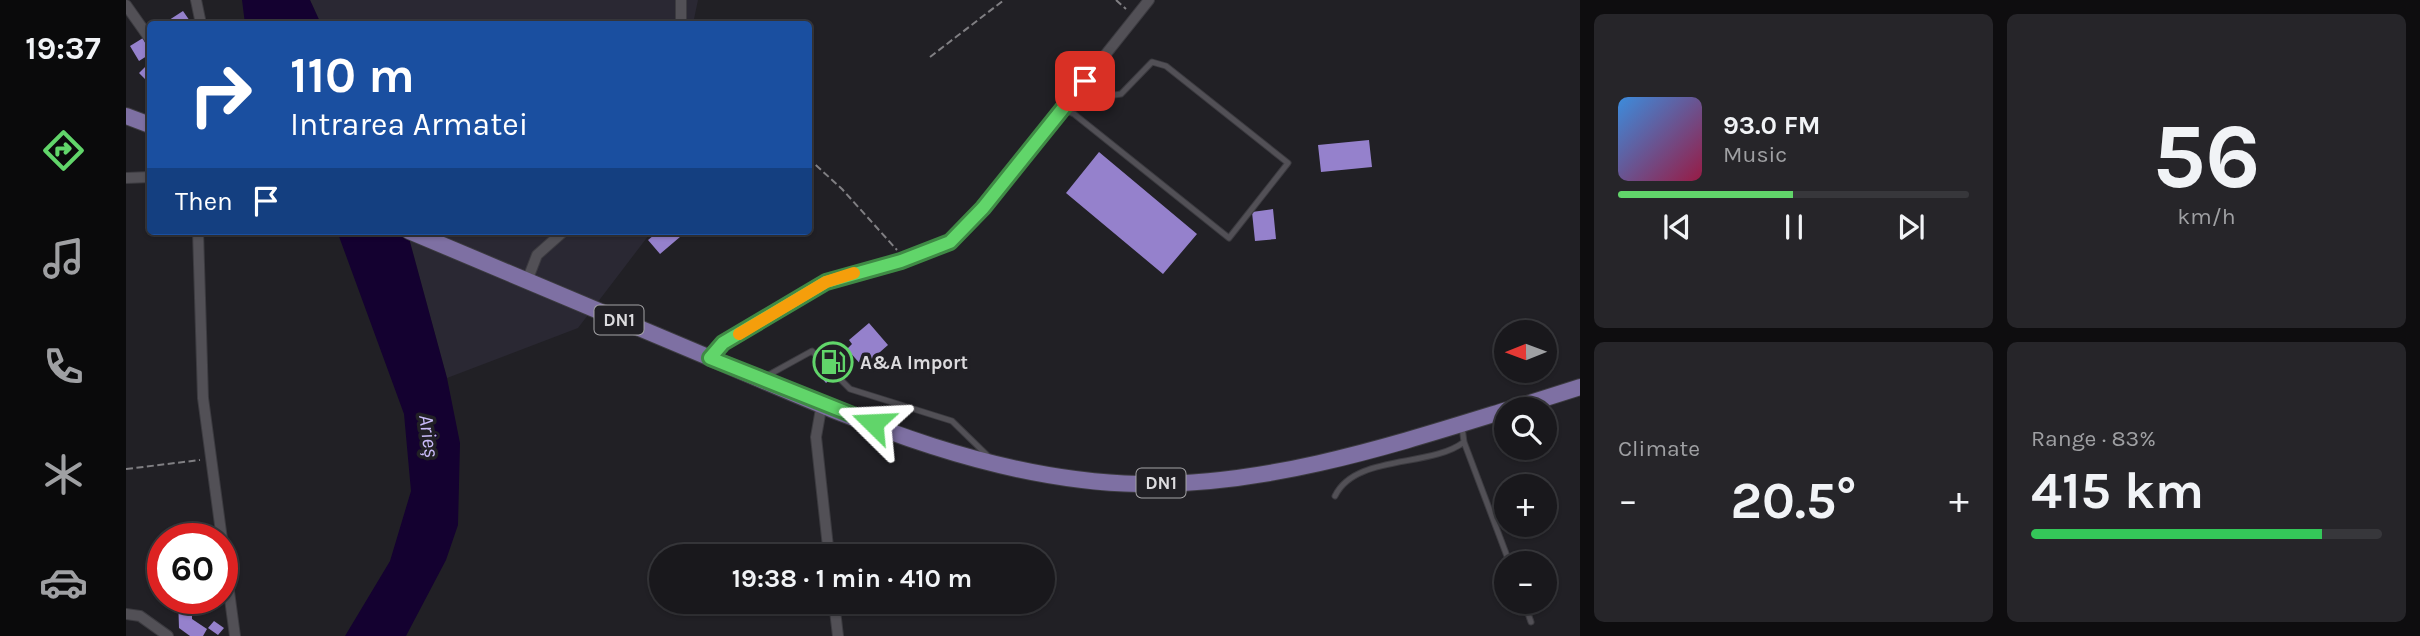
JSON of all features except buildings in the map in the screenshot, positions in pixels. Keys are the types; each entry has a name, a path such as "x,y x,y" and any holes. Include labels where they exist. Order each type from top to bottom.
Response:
{"main road":[{"path":"126,116 147,124"},
{"name":"DN1","path":"418,235 760,380 948,452 1000,467 1069,479 1139,484 1209,482 1321,464 1494,414"},
{"name":"DN1","path":"1549,397 1580,387"}],"street":[{"path":"196,0 200,21"},
{"path":"681,0 681,21"},
{"path":"710,358 723,343 826,282 901,261 950,242 961,232 1149,0"},
{"path":"126,5 147,35"},
{"path":"126,178 147,177"},
{"path":"198,235 203,398 235,636"},
{"path":"527,281 537,255 560,235"},
{"path":"822,403 816,437 828,544"},
{"path":"126,614 140,616 168,636"},
{"path":"835,614 838,636"}],"lane":[{"path":"1152,62 1166,66 1287,163 1228,237 1065,105 1121,94 1152,62"},
{"path":"760,380 812,351 822,362"},
{"path":"836,375 850,389 952,421 1000,467"},
{"path":"1461,424 1464,442 1505,551"},
{"path":"1335,496 1340,486 1358,475 1380,466 1447,453 1464,442"},
{"path":"1528,614 1531,622"}],"path":[{"path":"930,57 1004,0"},
{"path":"1116,0 1135,18"},
{"path":"812,162 895,245 901,261"},
{"path":"126,469 212,459"}],"shaded area":[{"path":"310,0 698,0 694,21 320,21"},
{"path":"408,235 649,235 578,328 447,378"}],"water":[{"path":"242,0 310,0 320,21 245,21"},
{"name":"Arieș","path":"338,235 408,235 447,378 460,443 458,525 446,560 406,636 345,636 390,561 411,491 404,414"}],"slow traffic":[{"path":"739,334 826,282 854,273"}],"place":[{"name":"A&A Import","path":"833,362"}],"route":[{"path":"873,423 710,358 723,343 826,282 901,261 950,242 983,208 1085,81"}]}
